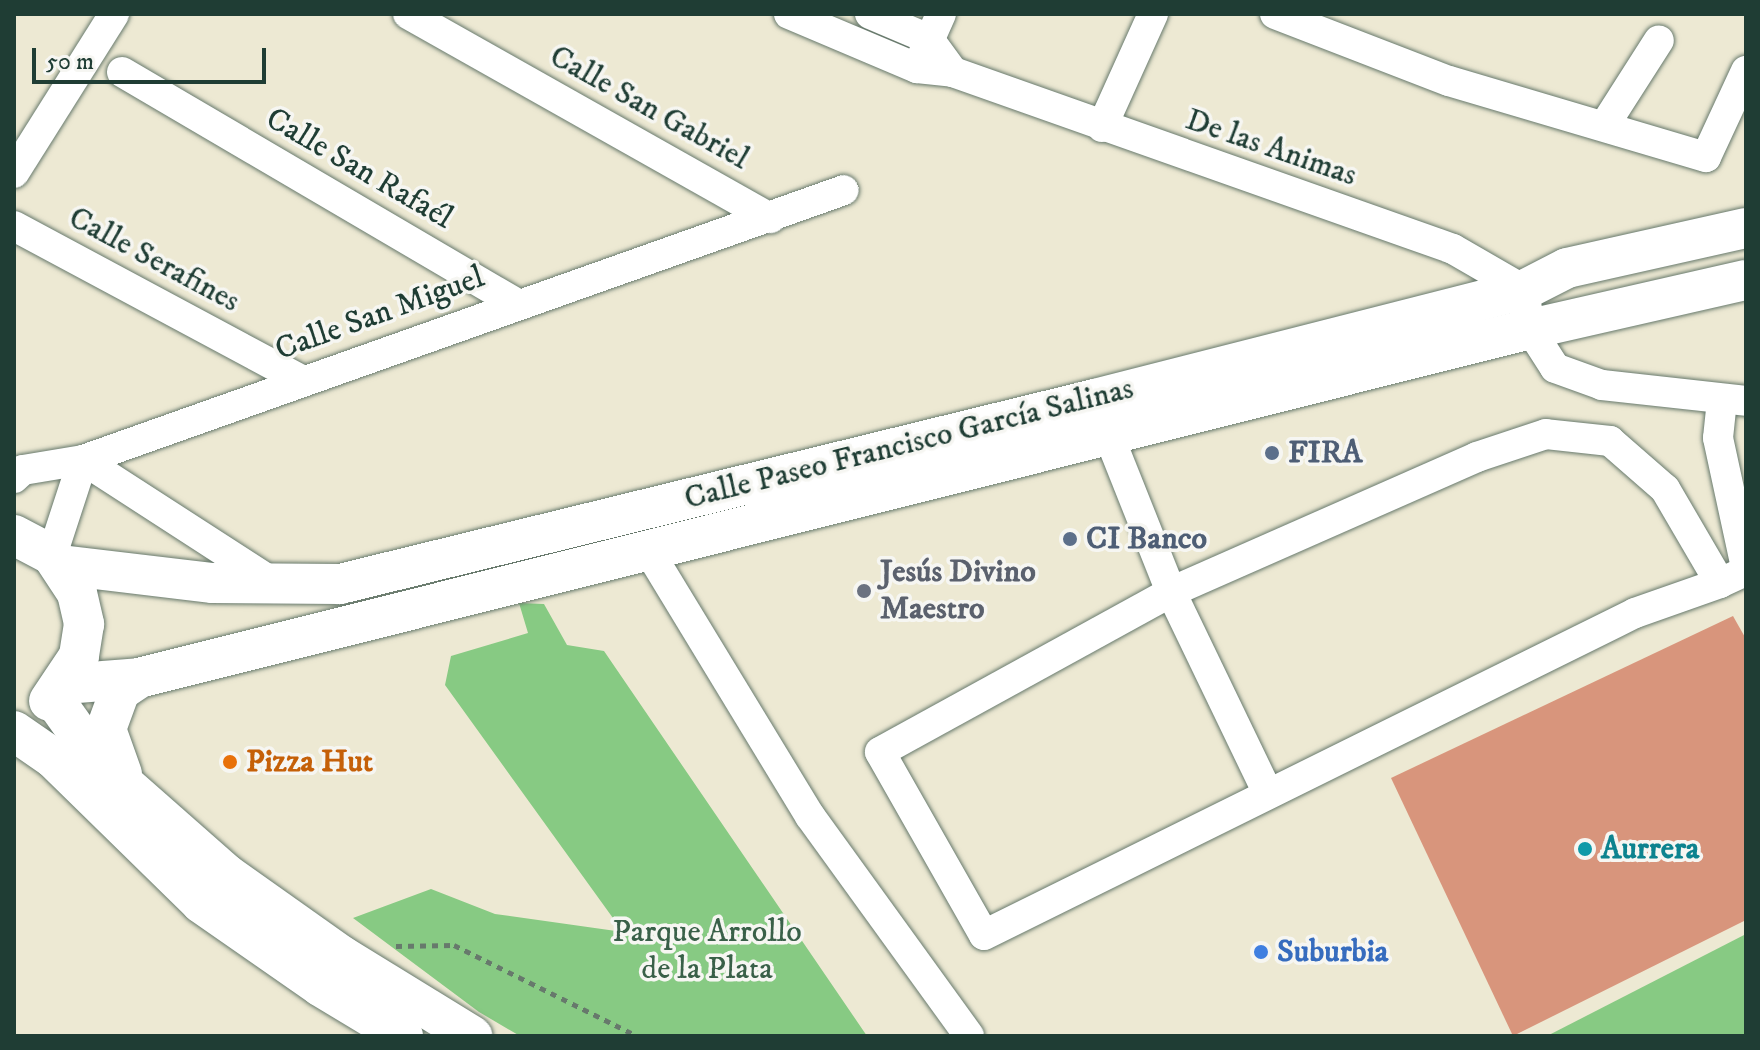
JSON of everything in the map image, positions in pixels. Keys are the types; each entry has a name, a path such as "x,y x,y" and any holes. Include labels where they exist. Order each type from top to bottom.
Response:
{"main road":[{"name":"Calle Paseo Francisco García Salinas","path":"56,560 278,586 340,584 1095,399 1524,290 1567,268 1746,228"},
{"name":"Calle Paseo Francisco García Salinas","path":"59,691 139,678 650,553 1530,329 1746,280"},
{"path":"14,535 56,560 77,593 84,624 79,656 59,691 14,719"},
{"path":"129,788 110,750 106,729 120,691 139,678"},
{"path":"59,691 98,761 226,874 342,956 472,1036"},
{"path":"14,731 53,758 201,903 320,986 403,1036"}],"street":[{"path":"14,173 114,14"},
{"name":"Calle San Gabriel","path":"408,14 770,218"},
{"name":"De las Animas","path":"789,14 917,68 953,72 1453,249 1524,290"},
{"path":"870,14 935,27"},
{"path":"1102,127 1153,14"},
{"path":"1275,14 1449,81 1606,123 1706,157 1746,71"},
{"path":"917,68 935,27"},
{"path":"935,27 953,72"},
{"path":"1606,123 1659,40"},
{"name":"Calle San Rafaél","path":"122,72 518,304"},
{"name":"Calle San Miguel","path":"14,478 23,470 83,460 301,380 844,190"},
{"name":"Calle Serafines","path":"14,226 301,380"},
{"path":"1524,290 1530,329 1555,368 1602,385 1734,401 1718,438 1737,574"},
{"path":"1095,399 1171,592 1268,794"},
{"path":"1546,434 1610,441 1665,489 1737,574 1635,613 984,935 880,752 1171,592 1477,457 1546,434"},
{"path":"56,560 83,460 278,586"},
{"path":"650,553 810,816 969,1036"}],"path":[{"path":"342,956 360,946 454,945 637,1036"}],"green space":[{"name":"Parque Arrollo de la Plata","path":"519,603 544,604 567,645 604,651 867,1036 520,1036 479,1012 353,918 431,889 495,914 623,932 445,685 451,656 528,633"},
{"path":"1746,934 1746,1036 1547,1036"}],"building":[{"name":"Aurrera","path":"1733,616 1746,639 1746,920 1513,1036 1391,778"}],"place":[{"name":"FIRA","path":"1272,453"},
{"name":"CI Banco","path":"1070,539"},
{"name":"Jesús Divino Maestro","path":"864,591"},
{"name":"Pizza Hut","path":"230,762"},
{"name":"Aurrera","path":"1585,849"},
{"name":"Suburbia","path":"1261,952"}]}
